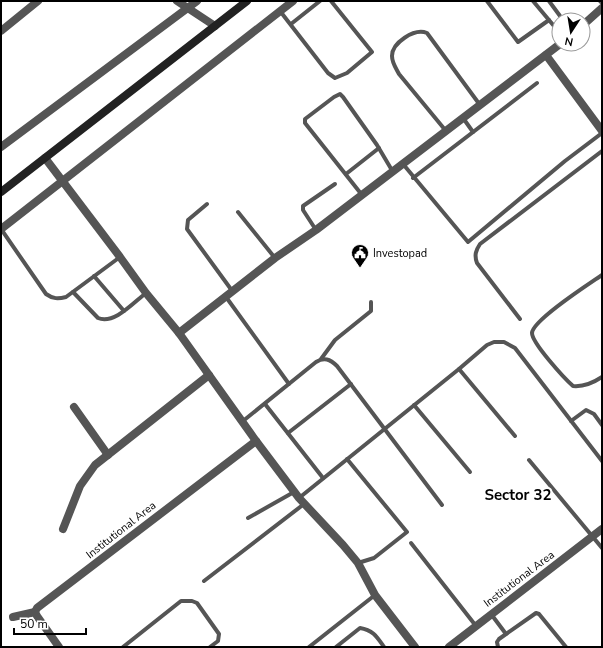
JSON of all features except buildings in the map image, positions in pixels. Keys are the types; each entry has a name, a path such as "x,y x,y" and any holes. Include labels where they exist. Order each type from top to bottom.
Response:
{"street":[{"path":"1,31 38,1"},
{"path":"177,1 215,26"},
{"path":"1,147 197,1"},
{"path":"1,192 247,1"},
{"path":"1,229 293,1"},
{"path":"591,18 602,8"},
{"path":"179,333 234,292 275,258 316,230 551,51"},
{"path":"546,55 602,132"},
{"path":"45,158 146,293 179,333 256,441 299,498 344,545 358,563 375,595 415,647"},
{"path":"63,529 80,486 86,475 108,455 209,375"},
{"path":"74,407 108,455"},
{"name":"Institutional Area","path":"35,612 42,604 256,441"},
{"name":"Institutional Area","path":"449,647 602,529"},
{"path":"13,617 35,612 36,616 59,647"}],"lane":[{"path":"291,24 320,1"},
{"path":"280,11 331,76 336,78 347,73 372,52 331,1"},
{"path":"487,1 518,42 549,20"},
{"path":"533,1 551,22"},
{"path":"549,1 557,12"},
{"path":"446,131 399,74 394,64 392,56 394,46 402,39 420,32 427,33 480,105"},
{"path":"413,178 536,83"},
{"path":"362,195 305,122 334,97 340,94 343,97 379,148 392,172"},
{"path":"463,118 473,132"},
{"path":"403,164 413,178 468,242 602,132"},
{"path":"346,174 379,148"},
{"path":"520,319 477,263 475,258 477,249 480,244 602,151"},
{"path":"316,230 303,210 303,206 335,184"},
{"path":"207,204 188,220 187,229 234,292"},
{"path":"238,212 275,258"},
{"path":"1,229 46,294 51,298 58,299 66,297 120,257"},
{"path":"602,275 545,316 536,324 532,332 533,339 573,386 580,387 592,383 602,377"},
{"path":"94,276 124,311"},
{"path":"73,292 98,318 103,320 124,311 146,293"},
{"path":"226,297 289,384"},
{"path":"242,421 321,359 335,340 371,311 371,302"},
{"path":"204,581 323,478 487,345 494,342 504,342 515,348 602,461"},
{"path":"321,359 333,362 386,428 442,505"},
{"path":"459,369 515,436"},
{"path":"288,433 351,384"},
{"path":"265,404 323,478"},
{"path":"414,405 470,472"},
{"path":"571,421 586,410 594,414 602,425"},
{"path":"347,459 407,532 374,558 358,563"},
{"path":"529,460 602,548"},
{"path":"248,518 299,498"},
{"path":"410,543 476,626"},
{"path":"309,647 375,595"},
{"path":"123,647 181,601 192,601 197,603 219,634 218,641 210,647"},
{"path":"498,647 497,642 536,613 540,614 566,647"},
{"path":"491,614 506,634"},
{"path":"336,647 360,628 368,629 374,632 384,647"}],"place":[{"name":"Investopad","path":"360,268"}],"district":[{"name":"Sector 32","path":"518,495"}]}
